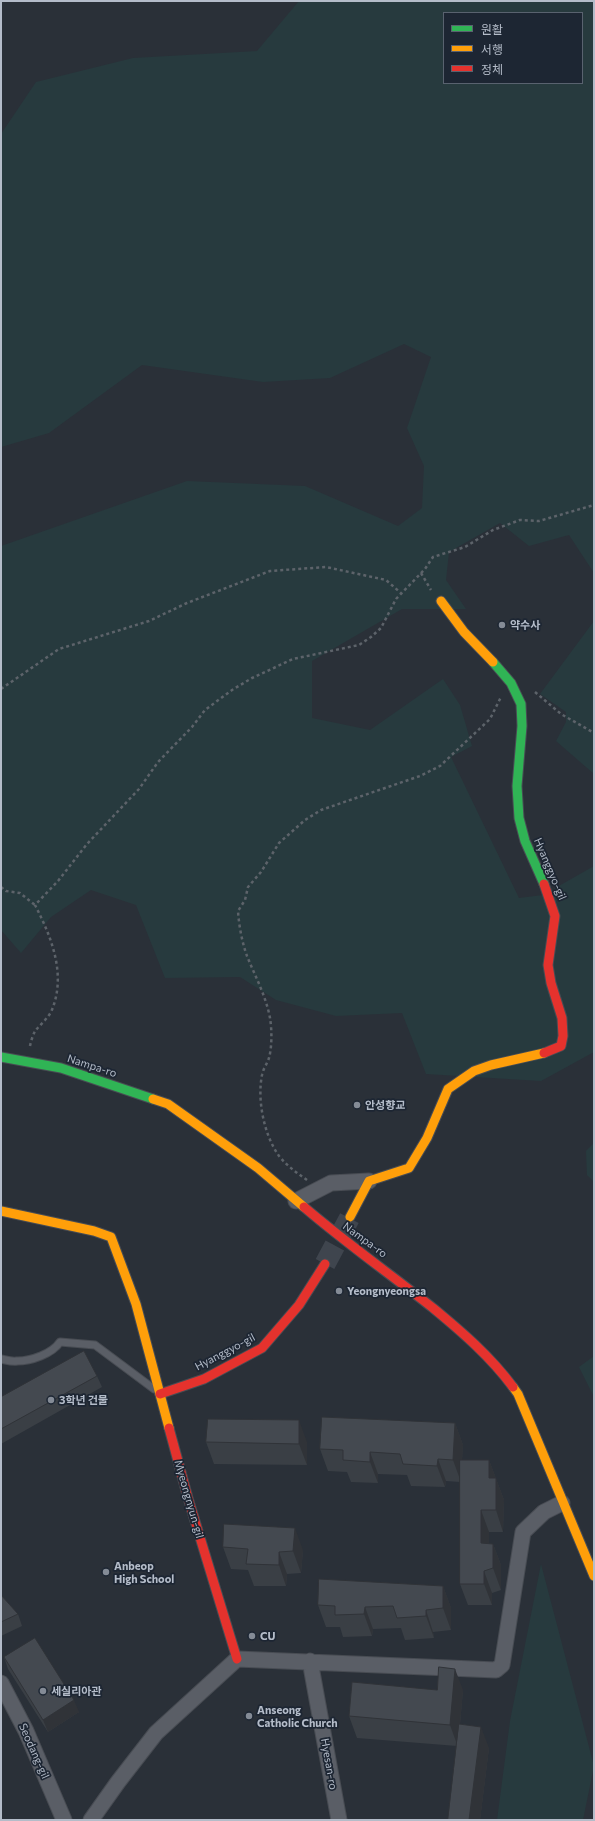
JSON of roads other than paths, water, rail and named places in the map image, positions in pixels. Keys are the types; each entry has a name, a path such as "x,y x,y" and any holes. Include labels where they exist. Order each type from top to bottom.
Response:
{"street":[{"name":"Hyanggyo-gil","path":"369,1181 409,1168 427,1138 448,1089 474,1071 491,1065 550,1052 561,1046 564,1037 564,1021 548,973 550,948 556,927 554,909 526,845 519,819 516,788 522,725 519,696 503,674 456,623 441,601"},
{"name":"Nampa-ro","path":"1,1057 61,1068 168,1104 258,1168 340,1238 388,1272 473,1341 500,1369 518,1394 562,1503 594,1576"},
{"path":"296,1201 331,1183 369,1181"},
{"path":"350,1217 369,1181"},
{"name":"Myeongnyun-gil","path":"1,1211 94,1231 111,1237 136,1304 209,1570 238,1659"},
{"name":"Hyanggyo-gil","path":"160,1394 204,1379 262,1348 299,1305 325,1264"},
{"path":"91,1820 156,1733 238,1659 496,1670 502,1665 523,1532 544,1512 562,1503"},
{"name":"Hyesan-ro","path":"310,1661 339,1820"},
{"name":"Seodang-gil","path":"1,1683 26,1731 64,1820"}],"lane":[{"path":"1,1359 17,1362 37,1358 56,1348 60,1342 95,1345 160,1394"}],"tunnel":[{"path":"325,1264 350,1217"}],"place":[{"name":"약수사","path":"502,625"},
{"name":"안성향교","path":"357,1105"},
{"name":"Yeongnyeongsa","path":"339,1291"},
{"name":"3학년 건물","path":"51,1400"},
{"name":"Anbeop High School","path":"106,1572"},
{"name":"CU","path":"252,1636"},
{"name":"세실리아관","path":"43,1691"},
{"name":"Anseong Catholic Church","path":"249,1716"}]}
